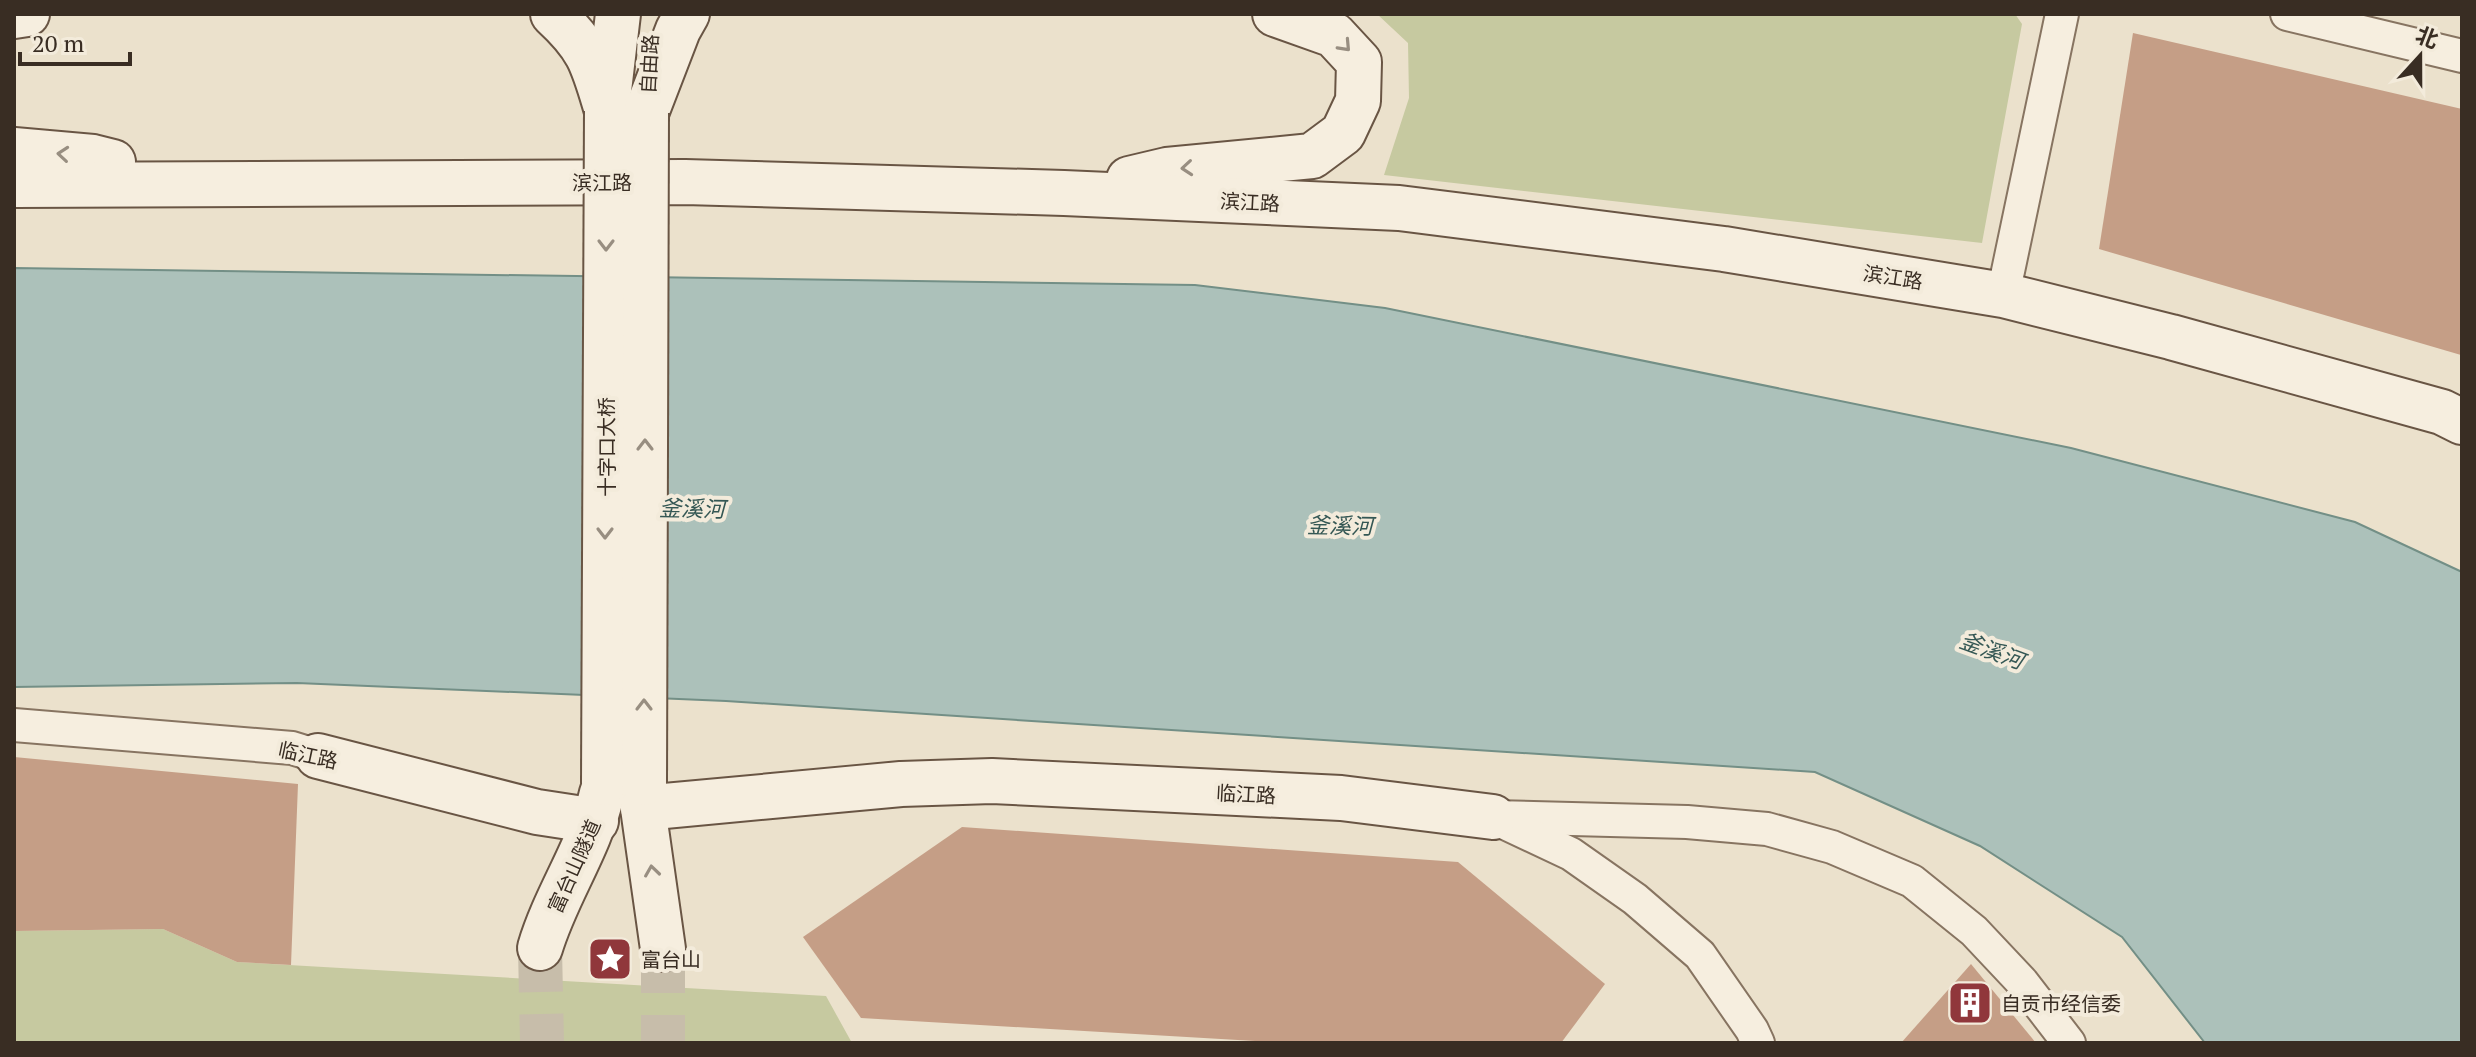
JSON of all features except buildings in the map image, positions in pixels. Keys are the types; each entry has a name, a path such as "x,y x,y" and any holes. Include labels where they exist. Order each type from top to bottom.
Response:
{"main road":[{"path":"14,16 27,14"},
{"path":"553,14 576,36 626,112 687,14"},
{"name":"自由路","path":"618,14 626,112"},
{"name":"自由路","path":"626,112 652,14"},
{"path":"1064,193 1167,170 1312,156 1343,133 1358,101 1359,62 1334,35 1275,14"},
{"name":"十字口大桥","path":"622,799 626,112"},
{"path":"14,150 93,157 193,182"},
{"name":"滨江路","path":"14,185 685,182 1064,193 1399,208 1724,249 2003,295 2352,387 2442,412 2462,422"},
{"name":"临江路","path":"318,756 537,812 622,799 992,781 1341,798 1493,817"},
{"path":"622,799 663,949"},
{"name":"富台山隧道","path":"540,948 547,925 622,799"}],"street":[{"path":"2003,295 2062,14"},
{"path":"2287,14 2462,56"},
{"name":"临江路","path":"14,725 292,748 318,756"},
{"path":"1493,817 1687,822 1767,829 1832,847 1912,881 1974,931 2022,982 2069,1043"},
{"name":"临江路","path":"1493,817 1571,854 1646,908 1700,955 1758,1043"}],"green space":[{"path":"1377,14 2015,14 2022,24 1982,243 1384,175 1409,98 1408,43"},
{"path":"163,929 237,962 826,996 852,1043 14,1043 14,931"}],"water":[{"name":"釜溪河","path":"14,268 1195,285 1385,308 2071,448 2355,522 2462,572 2462,1043 2205,1043 2122,937 1980,846 1815,772 726,701 297,683 14,687"}],"tunnel":[{"path":"540,948 542,1043"},
{"path":"663,949 663,1043"}],"place":[{"name":"富台山","path":"610,959"},
{"name":"自贡市经信委","path":"1970,1003"}]}
